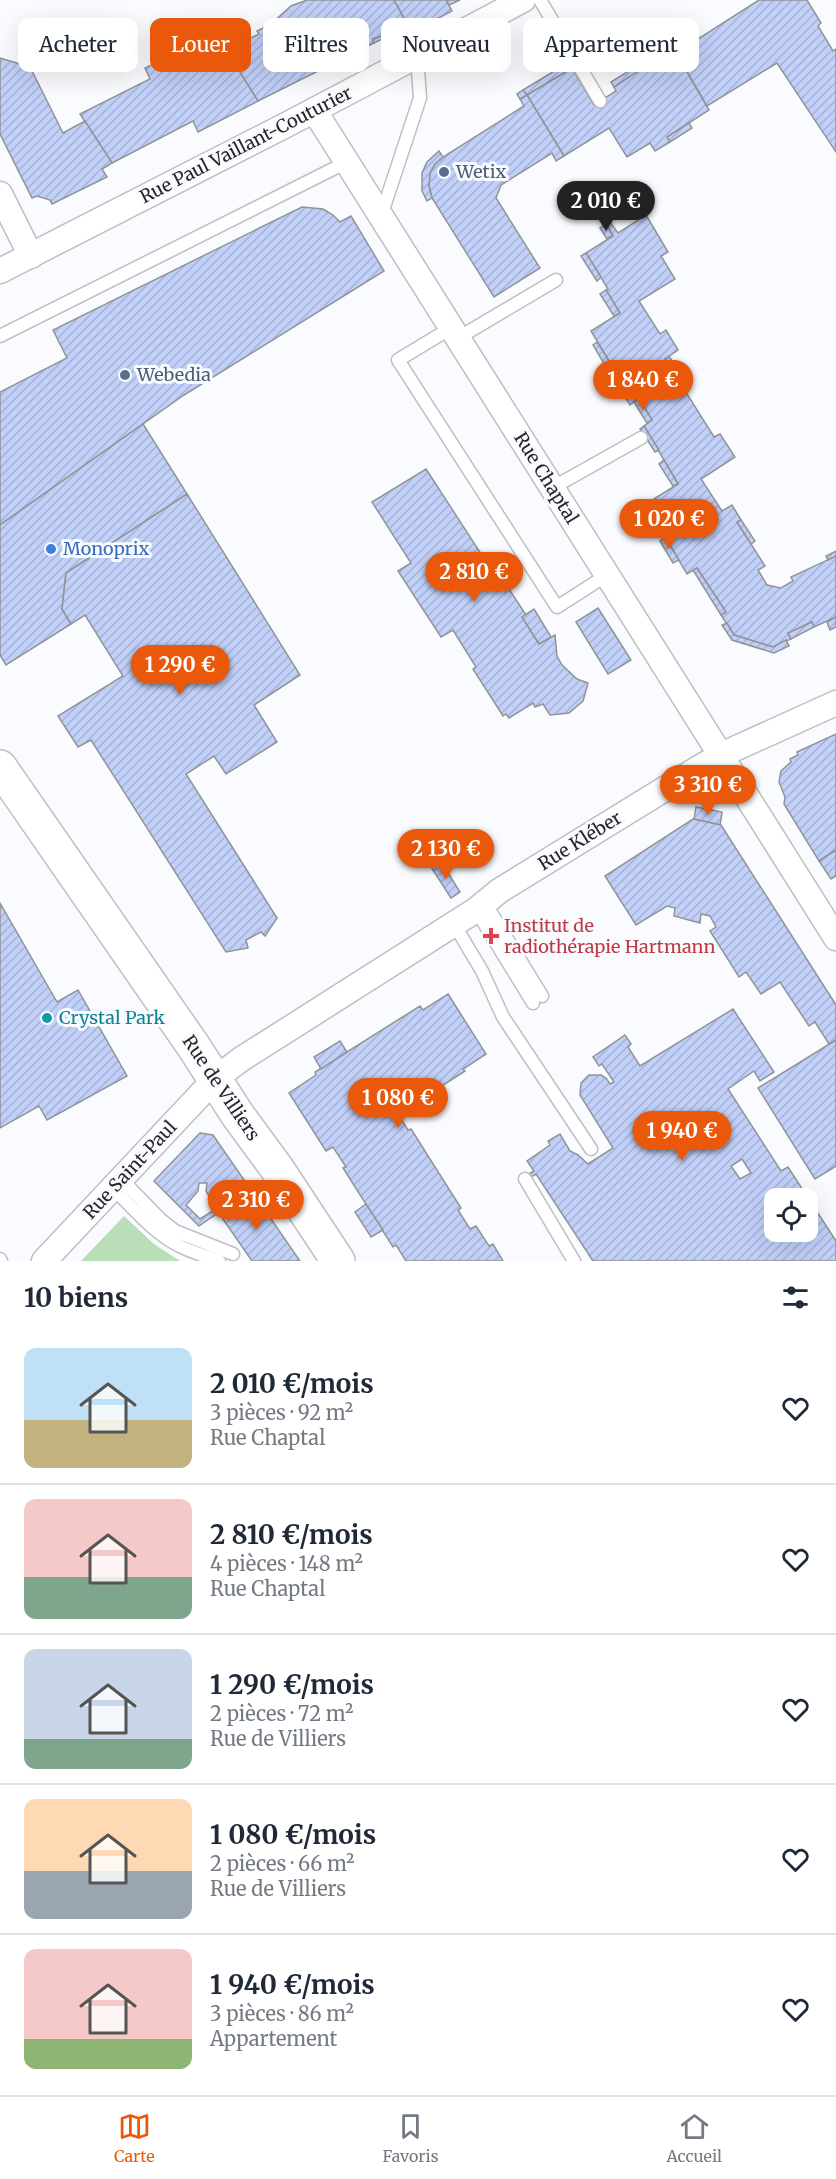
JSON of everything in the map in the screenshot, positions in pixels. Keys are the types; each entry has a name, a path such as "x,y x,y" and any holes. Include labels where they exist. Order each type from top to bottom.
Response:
{"street":[{"name":"Rue Paul Vaillant-Couturier","path":"489,18 523,0"},
{"name":"Rue Paul Vaillant-Couturier","path":"0,271 386,72"},
{"name":"Rue Chaptal","path":"314,110 836,938"},
{"path":"0,194 31,256"},
{"name":"Rue Kléber","path":"215,1079 240,1060 481,907 499,891 721,755 746,746 836,703"},
{"name":"Rue de Villiers","path":"0,767 237,1114 278,1170 338,1261"},
{"name":"Rue Saint-Paul","path":"44,1261 215,1079"}],"lane":[{"path":"540,0 600,101"},
{"path":"381,217 420,98 418,72"},
{"path":"0,336 347,162"},
{"path":"556,280 398,360 557,607 607,575"},
{"path":"552,488 641,438"},
{"path":"481,907 537,999"},
{"path":"454,924 482,971 503,1017 591,1149"},
{"path":"525,1179 574,1261"},
{"path":"117,1184 175,1231 190,1239 233,1254"},
{"path":"117,1184 153,1227 169,1240 219,1261"}],"green space":[{"path":"124,1216 154,1244 180,1261 81,1261"}],"building":[{"path":"307,0 394,0 404,18 381,18 381,36 373,39 374,43 369,46 369,18 278,18 291,6"},
{"path":"394,0 446,0 452,11 439,18 404,18"},
{"path":"446,0 460,0 449,5"},
{"path":"759,0 807,0 821,23 818,26 833,51 836,49 836,152 777,63 707,106 687,72 699,72 699,38"},
{"path":"263,28 263,72 316,72 258,101 240,72 251,72 251,38 259,34 257,31"},
{"path":"381,36 381,40 374,43 373,39"},
{"path":"0,58 18,63 18,72 32,72 63,133 85,121 112,163 102,169 107,177 52,204 50,200 37,196 32,198 0,134"},
{"path":"150,66 150,72 240,72 258,101 198,132 193,121 112,163 80,114 150,79 145,68"},
{"path":"553,72 565,72 527,95 523,90"},
{"path":"565,72 574,72 594,105 616,91 614,87 636,72 687,72 709,110 667,137 670,142 655,151 650,143 627,157 609,128 564,156 527,95"},
{"path":"627,72 636,72 614,87 611,82"},
{"path":"523,90 527,95 520,99 517,94"},
{"path":"527,95 564,156 556,161 552,153 501,185 496,198 540,268 494,297 432,198 429,186 430,173 443,157 524,106 520,99"},
{"path":"689,123 692,128 670,142 667,137"},
{"path":"439,151 443,157 430,173 429,186 432,198 427,201 422,191 422,173 427,162"},
{"name":"Webedia","path":"302,207 323,209 340,222 351,216 384,271 184,395 0,525 0,392 67,358 53,330"},
{"path":"646,215 668,252 661,256 675,279 639,301 660,334 666,330 678,350 665,359 714,437 720,434 735,457 701,479 722,511 732,505 741,520 737,522 765,566 758,570 767,585 781,588 793,581 791,577 836,556 836,617 814,627 812,622 788,633 791,639 773,647 734,635 721,615 726,612 697,568 687,574 665,537 669,535 649,502 678,484 644,426 652,420 639,398 630,405 606,367 611,364 591,331 620,313 586,253 613,236 606,224 610,222 618,233"},
{"path":"606,224 613,236 607,239 600,228"},
{"path":"586,253 601,277 597,281 581,256"},
{"path":"606,290 620,313 614,316 600,294"},
{"path":"597,342 611,364 606,367 593,345"},
{"path":"669,356 683,379 680,382 665,359"},
{"path":"606,367 621,390 616,393 602,370"},
{"path":"639,398 652,420 647,423 634,402"},
{"name":"Monoprix","path":"143,424 187,494 66,573 62,609 71,624 6,665 0,655 0,525"},
{"path":"644,426 659,450 655,452 640,429"},
{"path":"664,460 678,484 673,486 659,464"},
{"path":"426,469 496,577 500,575 526,615 522,617 539,644 555,635 557,656 562,665 577,679 588,683 583,701 569,713 550,715 543,704 535,707 533,703 509,718 506,714 503,716 473,669 476,667 453,630 441,637 398,571 411,563 372,502"},
{"path":"187,494 300,675 254,705 277,742 226,774 214,756 186,774 277,918 265,936 261,932 246,940 248,948 226,952 91,740 78,747 58,716 123,676 85,615 71,624 62,609 66,573"},
{"path":"656,512 669,535 665,537 651,515"},
{"path":"741,520 755,541 751,544 737,522"},
{"path":"665,537 679,560 673,563 660,541"},
{"path":"836,551 836,556 828,560 826,556"},
{"path":"697,568 726,612 721,615 693,570"},
{"path":"598,608 631,660 608,674 576,622"},
{"path":"534,609 551,637 539,644 522,617"},
{"path":"836,617 836,627 830,630 827,622"},
{"path":"812,622 814,627 791,639 788,633"},
{"path":"727,623 734,635 773,647 786,640 789,646 774,653 732,640 722,625"},
{"path":"836,734 836,850 819,861 784,804 785,797 779,782 781,771 791,762 790,759 798,755 797,752"},
{"path":"696,807 722,812 720,825 694,819"},
{"path":"693,819 721,825 836,1005 836,1040 829,1044 815,1022 809,1026 780,982 761,994 746,972 739,977 710,931 716,927 710,916 701,914 700,923 674,916 675,908 667,906 636,925 605,876"},
{"path":"836,850 836,876 831,879 819,861"},
{"path":"441,862 460,892 451,898 431,867"},
{"name":"Crystal Park","path":"0,903 57,1002 78,990 127,1076 47,1120 39,1106 0,1128"},
{"path":"448,994 486,1054 463,1069 465,1071 417,1102 415,1099 396,1111 408,1130 411,1129 461,1208 458,1210 470,1229 476,1226 489,1246 493,1244 503,1261 406,1261 396,1245 393,1247 343,1168 346,1167 333,1147 326,1151 289,1093 316,1075 315,1072 420,1006 423,1010"},
{"path":"733,1009 774,1072 760,1081 754,1071 728,1089 781,1171 788,1167 802,1188 764,1188 764,1242 818,1242 818,1213 836,1241 836,1261 593,1261 536,1174 531,1177 529,1174 534,1171 527,1161 550,1145 548,1141 560,1134 570,1151 588,1164 613,1148 580,1095 581,1083 589,1075 601,1075 610,1084 614,1082 602,1064 599,1066 593,1057 625,1035 631,1044 628,1047 640,1066","holes":["715,1119 724,1133 714,1139 705,1125","742,1159 751,1173 740,1179 731,1166"]},
{"path":"836,1040 836,1166 815,1179 758,1088"},
{"path":"340,1041 347,1052 321,1069 314,1057"},
{"path":"200,1133 213,1135 251,1190 199,1226 154,1181","holes":["199,1183 207,1183 206,1191 218,1210 200,1219 186,1205 198,1191"]},
{"path":"251,1190 300,1261 252,1261 218,1212"},
{"path":"366,1204 383,1230 371,1237 355,1212"}],"place":[{"name":"Wetix","path":"444,172"},
{"name":"Webedia","path":"125,375"},
{"name":"Monoprix","path":"51,549"},
{"name":"Institut de radiothérapie Hartmann","path":"491,936"},
{"name":"Crystal Park","path":"47,1018"}]}
